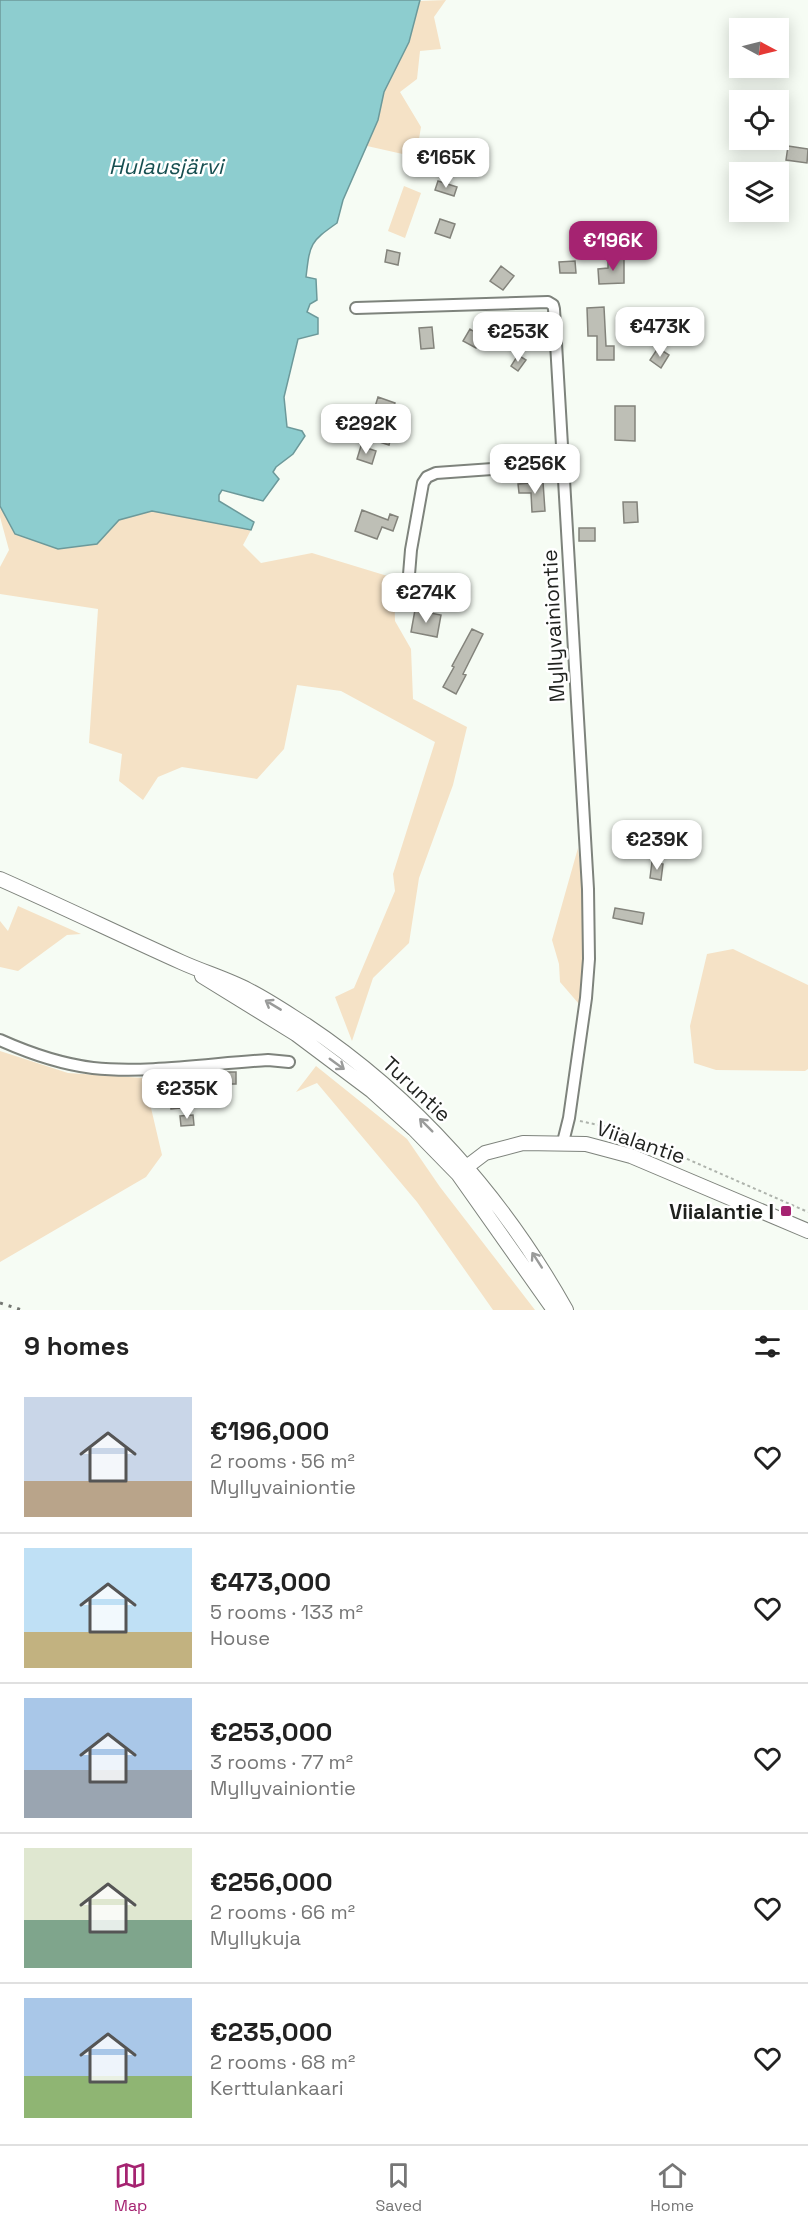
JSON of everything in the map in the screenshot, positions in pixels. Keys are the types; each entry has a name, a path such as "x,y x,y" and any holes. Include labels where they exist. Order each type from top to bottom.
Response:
{"main road":[{"name":"Turuntie","path":"0,879 249,990 326,1038 386,1086 428,1126 462,1171 554,1310"},
{"name":"Viialantie","path":"462,1171 484,1154 523,1143 586,1144 631,1156 808,1231"},
{"name":"Turuntie","path":"462,1171 501,1207 539,1262 566,1310"}],"street":[{"name":"Myllyvainiontie","path":"356,308 551,302 554,309 588,889 589,959 581,1039 563,1142"},
{"path":"407,599 411,550 423,483 427,477 436,473 563,464"},
{"path":"0,1040 24,1051 92,1068 136,1069 268,1060 289,1062"}],"path":[{"path":"569,1118 621,1130 808,1212"}],"shaded area":[{"path":"446,0 434,17 441,49 420,51 417,79 400,92 421,127 416,157 367,146 378,120 384,92 409,42 420,1"},
{"path":"404,186 421,193 405,238 388,231"},
{"path":"0,506 15,534 97,544 119,520 152,511 251,530 243,545 261,563 312,553 394,578 395,621 411,649 413,699 467,727 453,785 419,878 409,943 373,978 352,1041 335,997 354,988 395,891 393,874 435,742 341,691 297,685 284,749 257,779 182,767 158,777 143,800 119,781 122,754 89,743 98,609 0,594 0,567 9,550 0,517"},
{"path":"578,848 583,926 579,1004 560,982 559,964 552,940"},
{"path":"18,906 81,934 67,935 18,971 0,967 0,921 8,931"},
{"path":"733,949 808,985 808,1069 805,1071 716,1070 694,1063 690,1026 707,954"},
{"path":"0,1051 68,1073 144,1078 162,1155 146,1177 0,1262"},
{"path":"316,1066 407,1139 440,1187 535,1310 493,1310 417,1202 317,1083 296,1092"}],"water":[{"name":"Hulausjärvi","path":"0,0 420,0 409,42 384,92 378,120 343,200 337,223 316,239 310,250 306,277 316,279 317,300 310,304 307,312 318,318 318,334 298,339 284,397 287,427 302,431 305,436 293,454 276,467 273,472 279,479 263,501 222,490 219,495 219,501 254,522 251,530 152,511 119,520 97,544 58,549 15,534 0,506"}],"building":[{"path":"789,146 808,149 807,163 786,160"},
{"path":"438,181 457,187 454,196 435,190"},
{"path":"440,219 455,224 450,238 435,233"},
{"path":"387,250 400,253 398,265 385,262"},
{"path":"608,257 624,257 624,283 599,284 598,269 608,268"},
{"path":"575,261 576,273 560,273 559,262"},
{"path":"501,266 514,276 503,290 490,281"},
{"path":"604,307 606,346 614,346 614,360 597,360 597,336 588,336 587,308"},
{"path":"674,317 691,329 682,340 666,328"},
{"path":"432,327 434,348 421,349 419,328"},
{"path":"470,329 482,337 476,348 463,341"},
{"path":"658,348 669,355 661,368 650,360"},
{"path":"518,355 526,360 518,371 511,366"},
{"path":"378,397 395,403 390,416 374,410"},
{"path":"615,406 635,406 635,441 615,440"},
{"path":"375,433 391,437 389,445 373,440"},
{"path":"361,446 376,451 372,464 357,459"},
{"path":"543,482 545,511 532,512 531,493 519,493 518,484"},
{"path":"623,502 637,502 638,522 624,523"},
{"path":"362,510 388,520 390,514 398,517 393,531 382,527 377,539 355,531"},
{"path":"579,528 595,528 595,541 579,541"},
{"path":"415,610 441,615 437,637 411,632"},
{"path":"472,629 483,634 463,674 466,675 456,694 443,687"},
{"path":"652,862 663,864 661,880 650,878"},
{"path":"615,908 644,913 642,924 613,918"},
{"path":"220,1072 236,1072 236,1084 220,1084"},
{"path":"178,1086 180,1108 171,1109 170,1100 165,1101 164,1087"},
{"path":"193,1115 194,1125 181,1126 180,1116"}],"railway":[{"path":"0,1303 22,1310"}],"place":[{"name":"Viialantie I","path":"786,1211"}]}
